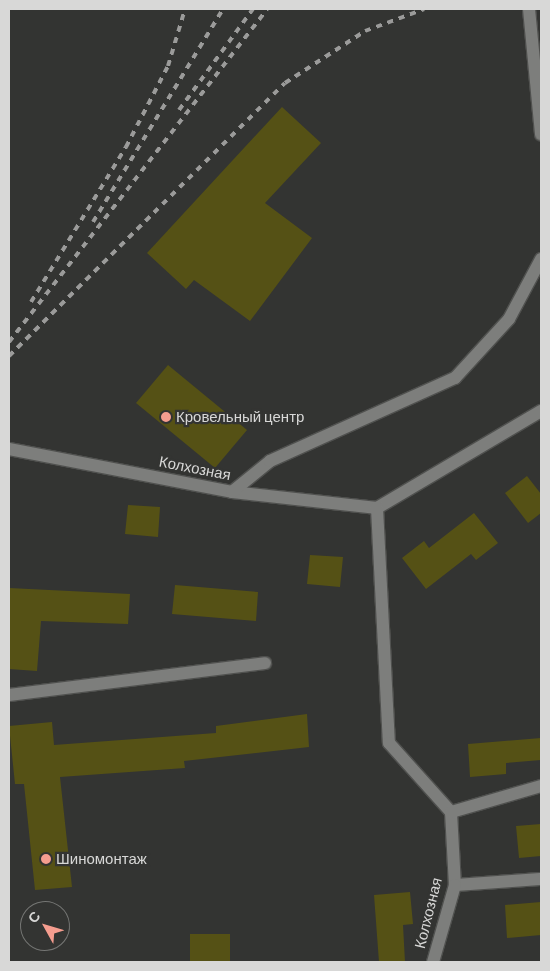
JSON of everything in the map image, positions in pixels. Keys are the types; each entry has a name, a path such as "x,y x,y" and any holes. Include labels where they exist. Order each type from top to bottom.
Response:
{"street":[{"path":"529,9 541,134"},
{"path":"232,492 270,461 455,378 508,319 541,259"},
{"path":"541,411 378,508 389,743 451,812 541,786"},
{"name":"Колхозная","path":"9,448 232,492 378,508"},
{"path":"9,695 265,663"},
{"name":"Колхозная","path":"432,962 455,885 451,812"},
{"path":"455,885 541,879"}],"building":[{"path":"282,107 321,143 265,203 312,238 250,321 194,280 186,289 147,253"},
{"path":"168,365 247,430 215,468 136,403"},
{"path":"527,476 541,494 541,513 528,523 505,493"},
{"path":"128,505 160,507 158,537 125,534"},
{"path":"474,513 498,543 476,560 471,554 426,589 402,558 424,541 429,548"},
{"path":"310,555 343,557 340,587 307,584"},
{"path":"175,585 258,592 256,621 172,614"},
{"path":"9,588 130,594 128,624 41,621 37,671 9,669"},
{"path":"307,714 309,747 184,761 185,768 60,777 72,887 35,890 24,784 15,784 9,726 52,722 54,745 216,733 216,726"},
{"path":"541,738 541,760 506,763 506,774 470,777 468,744"},
{"path":"541,824 541,856 519,858 516,826"},
{"path":"410,892 413,924 403,925 405,962 379,962 374,895"},
{"path":"541,902 541,935 507,938 505,905"},
{"path":"190,934 230,934 230,962 190,962"}],"railway":[{"path":"31,302 126,147 168,66 185,9"},
{"path":"93,222 223,9"},
{"path":"179,110 253,9"},
{"path":"9,342 267,9"},
{"path":"9,356 285,83 365,31 424,9"}],"place":[{"name":"Кровельный центр","path":"166,417"},
{"name":"Шиномонтаж","path":"46,859"}]}
